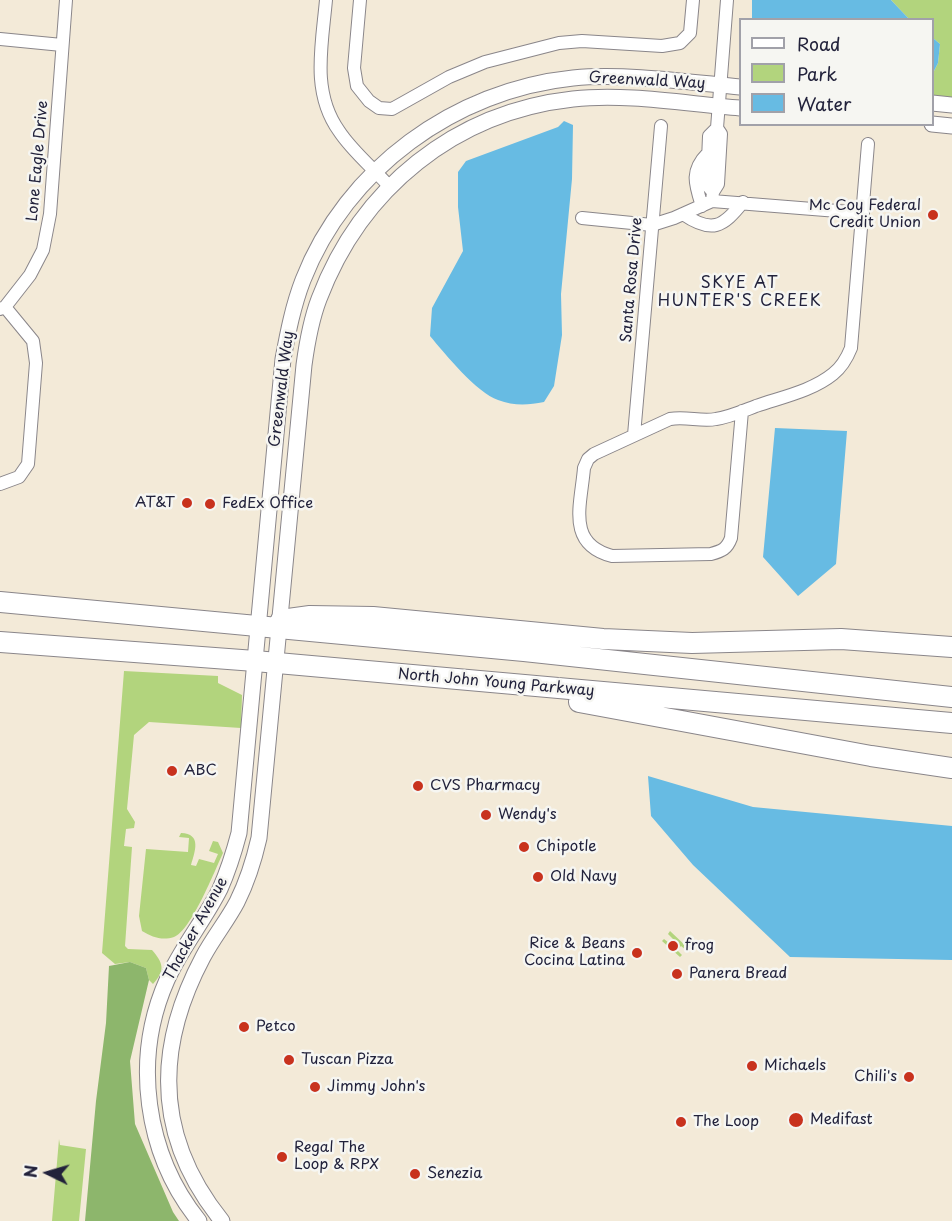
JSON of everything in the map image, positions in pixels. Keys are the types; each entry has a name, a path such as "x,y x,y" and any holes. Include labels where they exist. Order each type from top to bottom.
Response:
{"highway":[{"path":"0,602 258,625 280,624 952,696"},
{"path":"280,624 309,616 373,617 603,639 692,644 841,639 952,647"},
{"name":"North John Young Parkway","path":"0,642 255,661 952,723"},
{"path":"404,675 546,696 871,756 952,768"}],"street":[{"name":"Lone Eagle Drive","path":"3,308 30,275 43,250 50,213 66,0"},
{"path":"326,0 321,66 322,94 326,109 339,131 389,186"},
{"path":"360,0 354,68 357,86 369,101 379,108 392,109 449,77 485,62 559,43 582,41 662,46 680,43 690,33 693,0"},
{"path":"709,200 718,184 721,134 717,128 718,106 727,0"},
{"path":"0,39 62,45"},
{"name":"Greenwald Way","path":"258,625 279,398 288,330 304,279 315,254 338,216 376,171 399,150 436,123 469,106 519,88 556,80 598,77 739,87"},
{"name":"Greenwald Way","path":"280,624 304,365 312,322 329,275 355,228 389,186 419,160 455,137 498,117 525,108 573,99 597,98 739,108"},
{"path":"934,104 952,105"},
{"path":"934,124 952,126"},
{"name":"Santa Rosa Drive","path":"634,435 661,126"},
{"path":"709,200 707,185 709,136 717,128"},
{"path":"742,411 729,546 711,554 612,556 595,550 582,537 580,525 584,468 588,459 594,454 678,417 713,420 819,384 835,373 845,361 851,348 868,144"},
{"path":"582,218 652,225 683,214 709,200 863,213"},
{"path":"683,214 692,221 705,225 717,225 729,220 743,202"},
{"path":"0,484 19,477 27,464 36,363 33,341 3,308"},
{"path":"279,398 301,399"},
{"name":"Thacker Avenue","path":"222,1221 202,1195 178,1143 169,1106 168,1076 171,1044 184,995 204,955 236,903 254,861 259,838 280,624"},
{"name":"Thacker Avenue","path":"199,1221 188,1207 160,1154 150,1112 149,1048 155,1012 167,981 182,951 219,891 238,833 258,625"},
{"path":"241,812 247,831 259,838"},
{"path":"182,951 204,955"}],"green space":[{"path":"891,0 952,0 952,99 934,97 934,71 938,63 940,44 934,39 934,18 908,18"},
{"path":"124,671 218,676 218,683 242,695 241,728 149,722 134,735 127,809 135,822 134,828 126,829 124,846 132,847 125,946 128,949 152,950 156,955 162,967 160,975 153,984 149,980 146,968 130,962 115,964 102,953"},
{"path":"181,833 192,836 194,840 195,849 191,865 196,866 199,859 214,863 218,854 209,851 213,841 218,842 223,853 188,924 174,937 157,938 142,931 139,916 146,849 188,852 189,838 179,837"},
{"path":"670,931 688,948 686,950 681,946 677,950 682,955 680,957 662,941 664,939 669,943 673,939 668,934"},
{"path":"130,962 146,968 149,980 130,1061 135,1124 179,1221 85,1221 106,1023 109,966"},
{"path":"59,1139 60,1145 86,1149 79,1221 52,1221"}],"water":[{"path":"752,0 891,0 908,18 752,18"},
{"path":"934,39 940,44 938,63 934,71"},
{"path":"564,121 573,125 572,179 561,294 562,335 554,386 544,402 515,404 498,400 481,390 430,336 432,308 463,251 458,207 458,172 466,161 558,127"},
{"path":"775,428 847,431 836,564 798,596 763,557"},
{"path":"648,776 753,807 952,826 952,960 790,957 693,865 651,816"}],"place":[{"name":"Mc Coy Federal Credit Union","path":"933,215"},
{"name":"AT&T","path":"187,503"},
{"name":"FedEx Office","path":"210,504"},
{"name":"ABC","path":"172,771"},
{"name":"CVS Pharmacy","path":"418,786"},
{"name":"Wendy's","path":"486,815"},
{"name":"Chipotle","path":"524,847"},
{"name":"Old Navy","path":"538,877"},
{"name":"frog","path":"673,946"},
{"name":"Rice & Beans Cocina Latina","path":"637,953"},
{"name":"Panera Bread","path":"677,974"},
{"name":"Petco","path":"244,1027"},
{"name":"Tuscan Pizza","path":"289,1060"},
{"name":"Michaels","path":"752,1066"},
{"name":"Chili's","path":"909,1077"},
{"name":"Jimmy John's","path":"315,1087"},
{"name":"Medifast","path":"796,1120"},
{"name":"The Loop","path":"681,1122"},
{"name":"Regal The Loop & RPX","path":"282,1157"},
{"name":"Senezia","path":"415,1174"}],"district":[{"name":"SKYE AT HUNTER'S CREEK","path":"740,293"}]}
